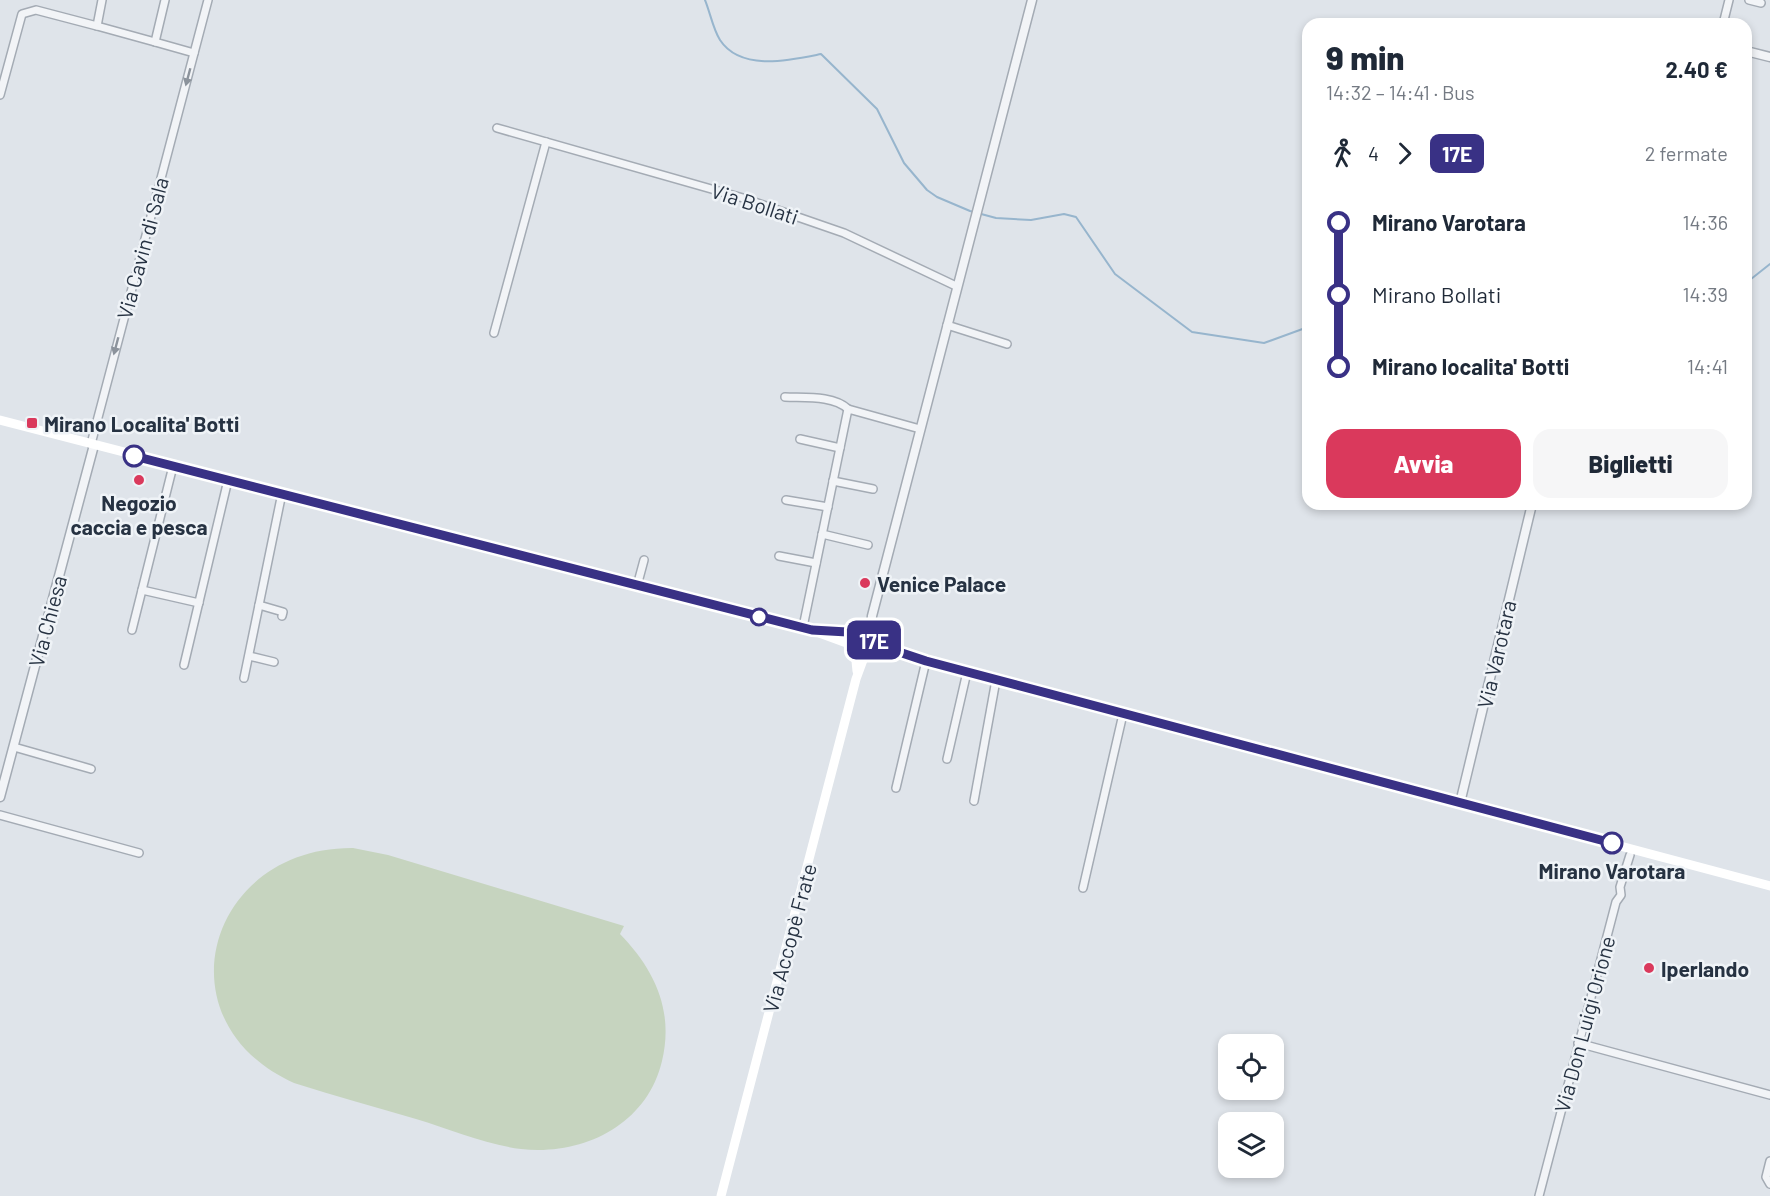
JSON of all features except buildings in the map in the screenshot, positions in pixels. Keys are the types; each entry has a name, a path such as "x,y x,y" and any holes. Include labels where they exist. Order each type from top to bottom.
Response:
{"main road":[{"path":"0,420 808,629 857,634 871,638 903,654 926,661 1770,886"},
{"path":"808,629 853,648 903,654"},
{"path":"853,648 857,634"},
{"name":"Via Accopè Frate","path":"721,1196 856,680 871,638"},
{"name":"Via Accopè Frate","path":"853,648 856,680"}],"street":[{"path":"97,26 102,0"},
{"path":"155,42 165,0"},
{"name":"Via Cavin di Sala","path":"92,445 208,0"},
{"path":"871,638 872,616 976,207 1032,0"},
{"path":"1724,18 1729,0"},
{"path":"1749,0 1761,3"},
{"path":"0,95 22,14 36,10 194,53"},
{"path":"1752,52 1770,57"},
{"name":"Via Bollati","path":"497,128 735,195 788,213 844,233 956,286"},
{"path":"494,333 546,141"},
{"path":"946,325 1007,344"},
{"path":"785,397 831,400 841,403 848,409 920,429"},
{"path":"808,629 816,564 848,409"},
{"path":"800,439 840,448"},
{"name":"Via Chiesa","path":"0,797 92,445"},
{"path":"132,630 173,465"},
{"path":"184,664 228,480"},
{"path":"833,481 873,489"},
{"path":"244,678 282,493"},
{"path":"786,500 828,507"},
{"name":"Via Varotara","path":"1461,803 1531,510"},
{"path":"822,534 868,545"},
{"path":"779,556 816,564"},
{"path":"637,586 644,560"},
{"path":"142,590 199,603"},
{"path":"259,605 283,612 282,616"},
{"path":"857,634 872,616"},
{"path":"249,656 273,662"},
{"path":"896,788 926,661"},
{"path":"947,759 967,672"},
{"path":"974,801 996,680"},
{"path":"1083,888 1123,714"},
{"path":"14,747 91,769"},
{"path":"0,815 139,853"},
{"name":"Via Don Luigi Orione","path":"1539,1196 1630,855"},
{"path":"1578,1043 1770,1095"},
{"path":"1770,1161 1766,1177 1770,1184"}],"green space":[{"path":"353,848 388,855 624,926 620,934 643,962 659,992 665,1025 662,1061 654,1083 642,1103 627,1119 609,1132 589,1141 544,1150 521,1149 482,1140 294,1083 252,1055 225,1020 214,982 218,942 234,906 263,876 303,855"}],"waterway":[{"path":"705,0 720,40 740,57 781,61 821,54 877,109 904,163 927,190 937,197 970,211 996,218 1031,220 1064,214 1076,217 1115,274 1192,332 1264,343 1302,329"},
{"path":"1752,278 1770,264"}],"bus line":[{"name":"17E","path":"134,456 812,630 856,635 865,633 887,648 926,661 1612,843"}],"place":[{"name":"Mirano Localita' Botti","path":"32,423"},
{"name":"Negozio caccia e pesca","path":"139,480"},
{"name":"Venice Palace","path":"865,583"},
{"name":"Mirano Varotara","path":"1612,843"},
{"name":"Iperlando","path":"1649,968"}]}
